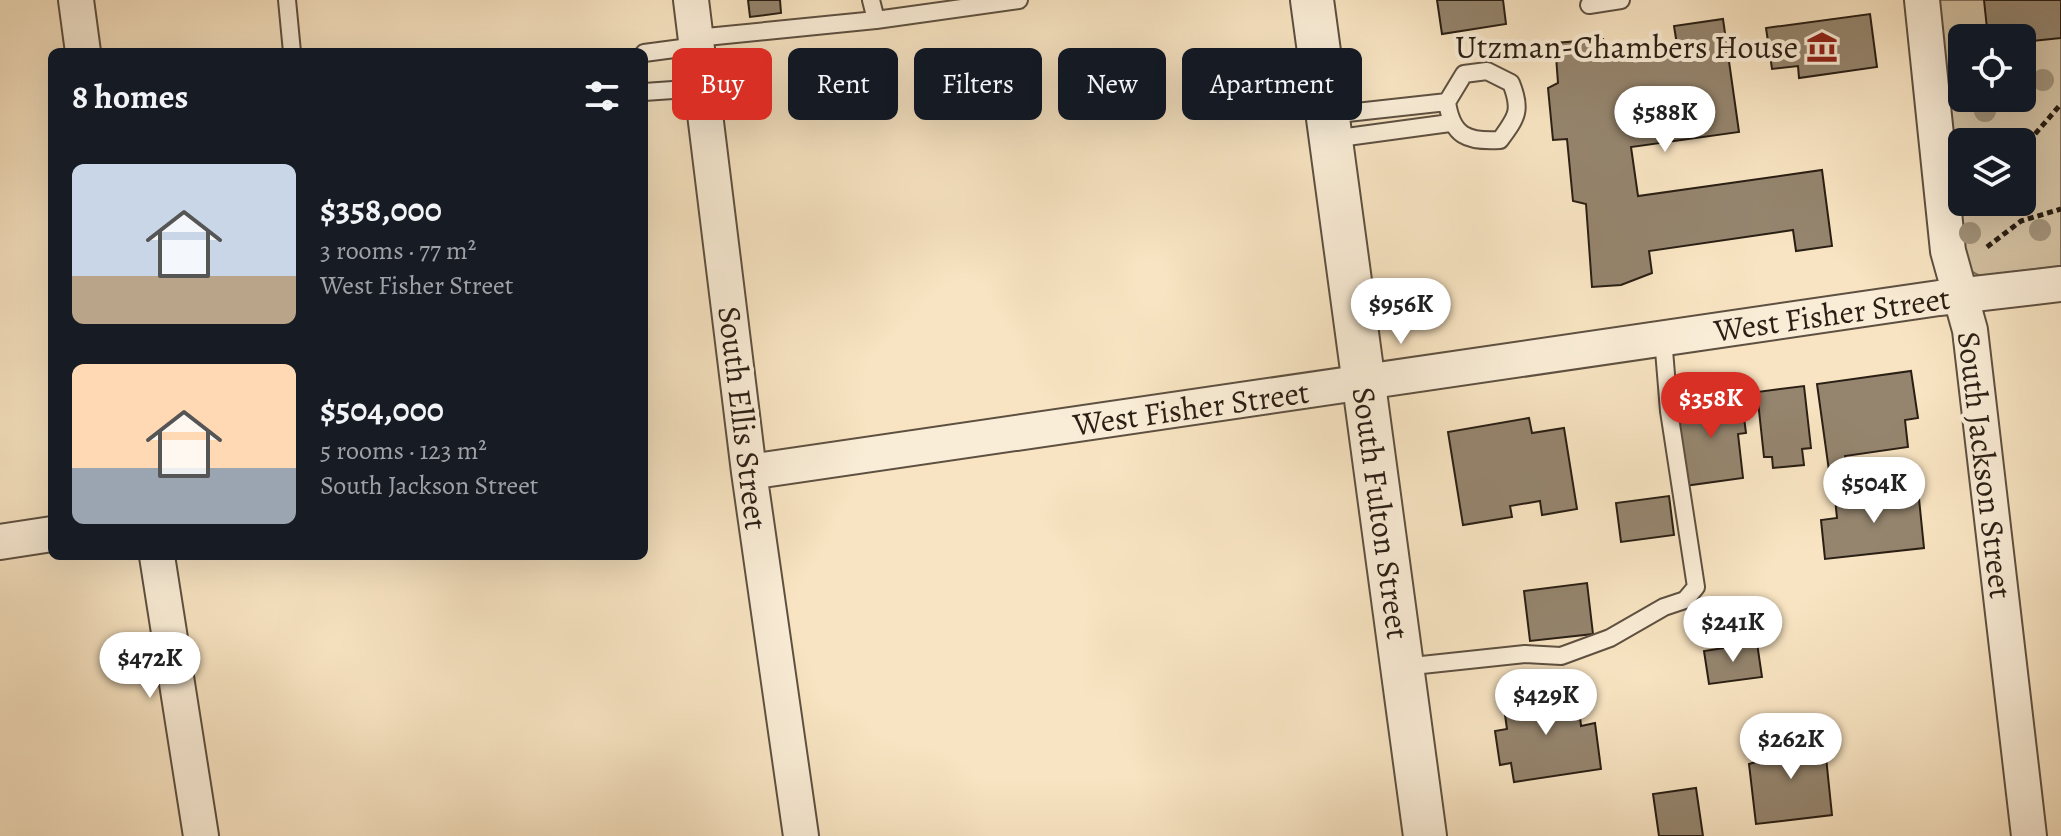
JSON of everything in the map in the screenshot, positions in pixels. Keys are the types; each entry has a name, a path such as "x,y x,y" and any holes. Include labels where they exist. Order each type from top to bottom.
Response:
{"street":[{"path":"76,0 82,48"},
{"name":"South Ellis Street","path":"691,0 697,48"},
{"name":"South Fulton Street","path":"1312,0 1425,836"},
{"name":"South Jackson Street","path":"1922,0 1948,251 1970,330 2029,836"},
{"name":"South Ellis Street","path":"706,120 749,472 801,836"},
{"name":"West Fisher Street","path":"749,472 1663,338 2061,284"},
{"path":"0,542 48,535"},
{"path":"158,560 201,836"}],"lane":[{"path":"287,0 292,48"},
{"path":"871,0 876,20"},
{"path":"648,52 696,42 876,20 929,7 1019,0"},
{"path":"1589,5 1621,0"},
{"path":"1487,71 1511,83 1519,103 1513,123 1500,140 1479,141 1463,135 1450,123 1447,102 1464,74 1487,71"},
{"path":"648,92 672,90"},
{"path":"1329,127 1447,102"},
{"path":"1329,127 1450,123"},
{"path":"1401,668 1525,654 1561,656 1610,638 1685,600 1696,587 1669,411 1663,338"}],"path":[{"path":"2036,132 2061,104"},
{"path":"1987,247 2021,221 2061,209"}],"shaded area":[{"path":"1926,0 2061,0 2061,266 1980,276 1963,267 1956,216 2036,216 2036,128 1948,128 1948,159"}],"building":[{"path":"748,0 780,0 781,13 750,17"},
{"path":"1437,0 1503,0 1506,24 1442,34"},
{"path":"1984,0 2061,0 2061,38 2036,41 2036,24 1987,24"},
{"name":"Utzman-Chambers House","path":"1870,14 1877,67 1799,78 1798,66 1772,69 1766,28"},
{"path":"1723,19 1739,132 1631,147 1638,196 1822,170 1832,246 1796,251 1793,230 1649,251 1652,273 1621,285 1592,287 1586,204 1573,201 1567,139 1553,140 1548,88 1558,83 1555,43 1603,39 1617,60 1678,51 1674,26"},
{"path":"1911,371 1918,418 1905,420 1908,447 1845,456 1847,469 1829,471 1817,384"},
{"path":"1804,386 1811,448 1802,449 1804,465 1773,468 1772,457 1764,457 1757,392"},
{"path":"1741,395 1746,433 1738,434 1743,478 1684,486 1675,415 1683,414 1681,403"},
{"path":"1529,418 1532,433 1564,428 1577,509 1542,515 1540,501 1510,506 1512,517 1463,525 1448,432"},
{"path":"1918,489 1924,548 1825,559 1821,520 1837,518 1835,498"},
{"path":"1669,496 1674,535 1621,542 1616,503"},
{"path":"1587,583 1593,634 1530,641 1524,591"},
{"path":"1757,643 1762,677 1709,684 1704,651"},
{"path":"1531,689 1532,696 1557,693 1559,701 1578,698 1581,726 1595,723 1601,769 1514,782 1511,763 1500,765 1495,731 1507,729 1502,693"},
{"path":"1824,738 1832,815 1756,824 1749,764 1756,762 1755,746"},
{"path":"1696,788 1703,836 1659,836 1653,794"}],"place":[{"name":"Utzman-Chambers House","path":"1822,47"}]}
